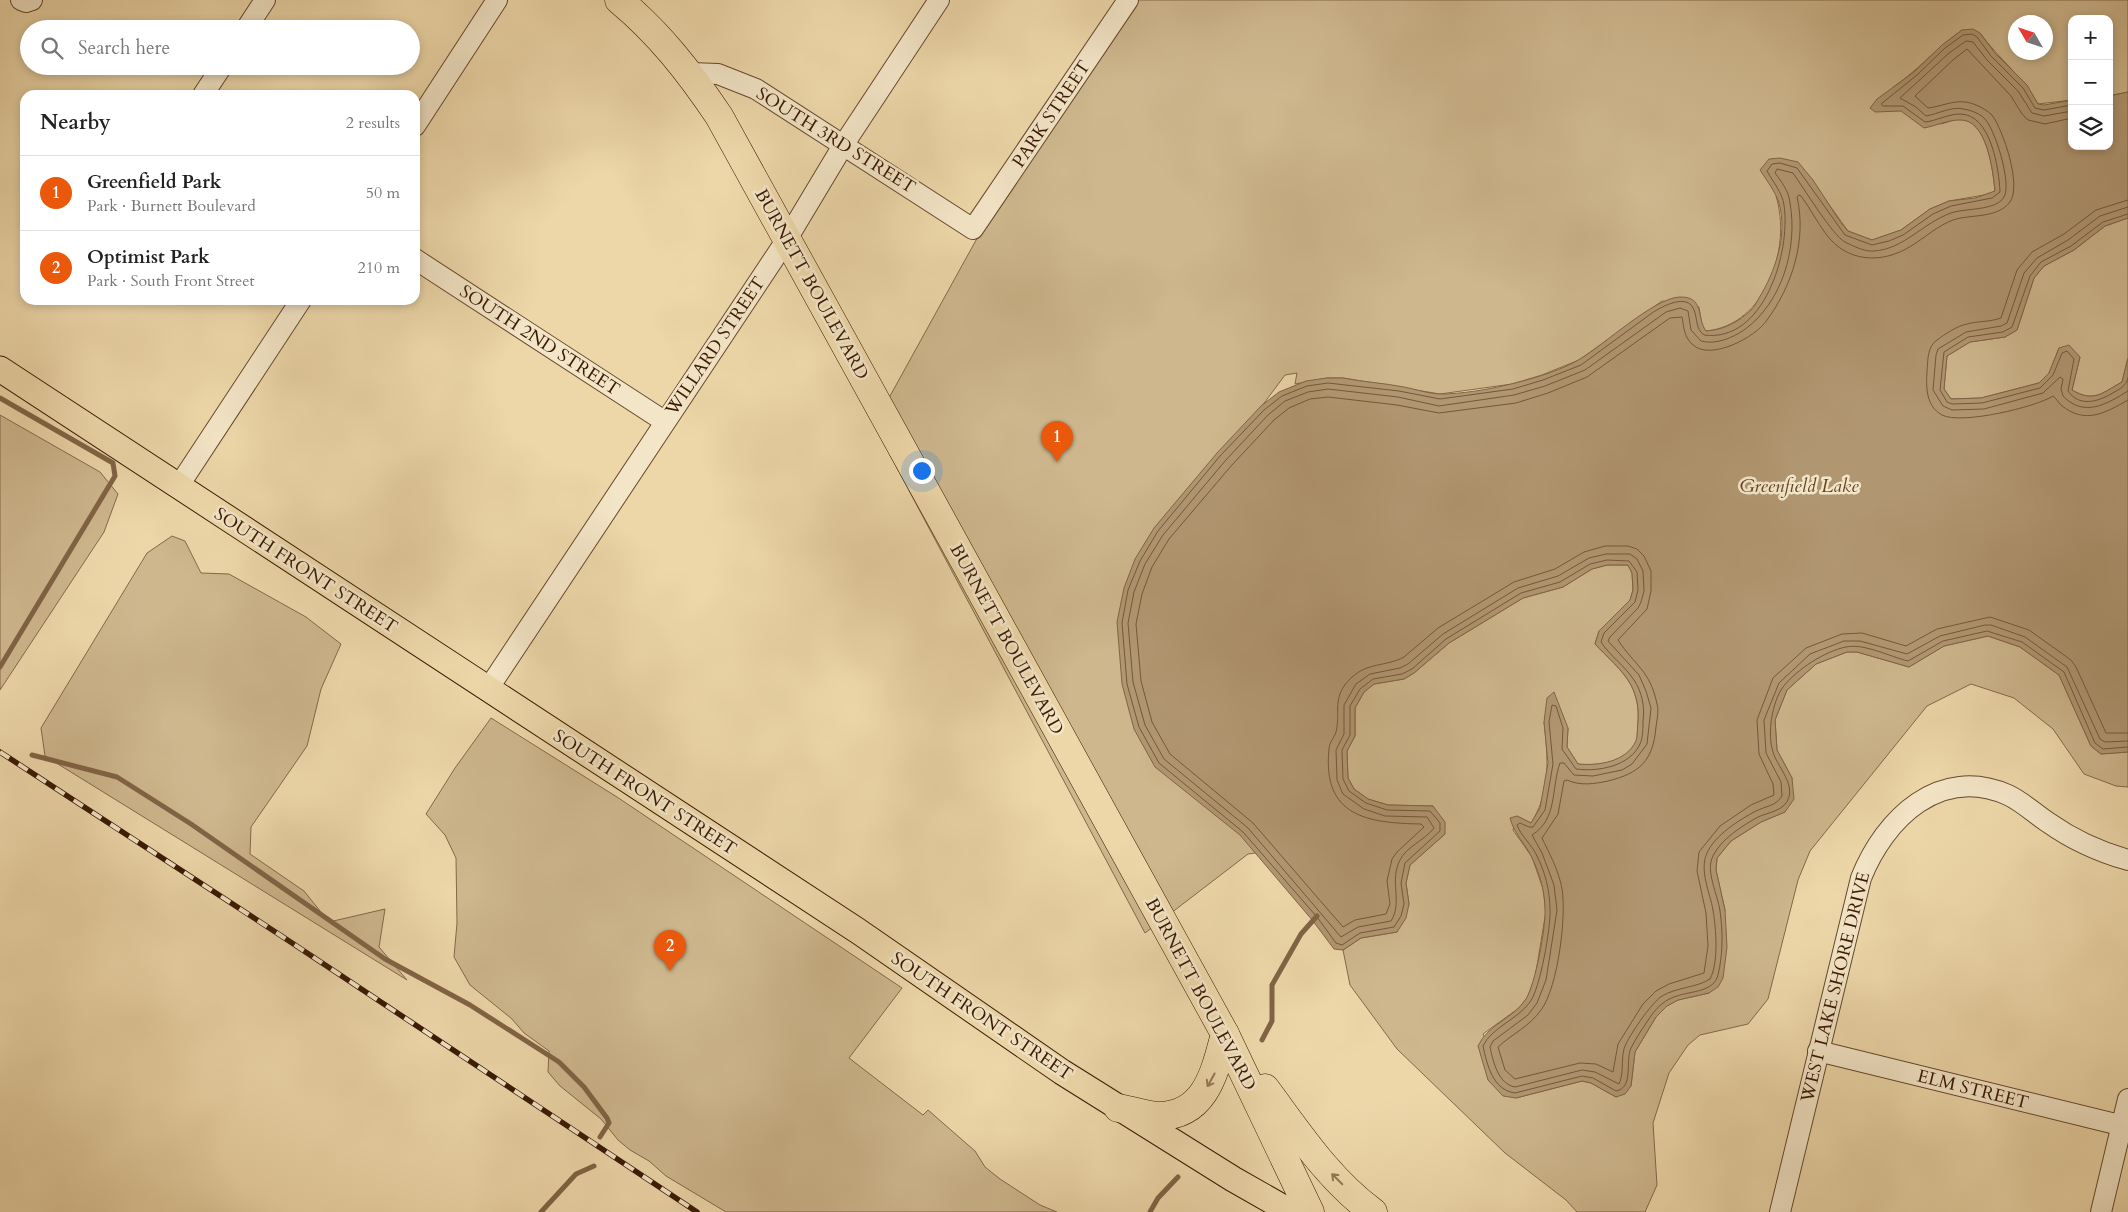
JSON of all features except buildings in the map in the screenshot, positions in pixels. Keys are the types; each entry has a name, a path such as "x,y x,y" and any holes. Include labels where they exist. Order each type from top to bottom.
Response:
{"highway":[{"path":"599,0 690,73"},
{"path":"619,0 665,43 690,73"},
{"name":"BURNETT BOULEVARD","path":"690,73 719,116 1225,1034 1310,1212"},
{"path":"1118,1108 1157,1116 1178,1112 1198,1102 1214,1076 1225,1034"},
{"path":"1225,1034 1316,1158 1362,1204 1373,1212"}],"main road":[{"name":"SOUTH FRONT STREET","path":"0,369 858,931 1062,1072 1233,1180 1291,1212"}],"street":[{"path":"22,0 26,2 32,0"},
{"path":"252,20 265,0"},
{"path":"420,118 497,0"},
{"name":"PARK STREET","path":"974,229 1128,0"},
{"name":"WILLARD STREET","path":"488,689 664,421 787,239 844,144 937,1"},
{"name":"SOUTH 3RD STREET","path":"690,73 718,74 756,89 974,229"},
{"path":"207,90 216,75"},
{"name":"SOUTH 2ND STREET","path":"420,262 664,421"},
{"path":"178,487 298,305"},
{"name":"WEST LAKE SHORE DRIVE","path":"1780,1212 1854,905 1868,861 1888,831 1926,796 1956,786 1983,787 2021,802 2047,822 2079,842 2128,860"},
{"name":"ELM STREET","path":"1818,1052 2125,1126"},
{"path":"2101,1212 2125,1126 2128,1099"}],"shaded area":[{"path":"1119,0 2128,0 2128,92 2113,95 2113,15 2068,15 2068,100 2038,104 2018,76 1980,33 1962,30 1953,37 1892,88 1941,124 1960,119 1969,121 1977,127 1987,148 1995,191 1990,194 1949,201 1930,209 1901,230 1872,240 1848,231 1825,199 1776,196 1780,216 1780,238 1777,260 1770,281 1759,299 1744,315 1727,326 1706,331 1702,326 1699,307 1662,301 1579,360 1542,375 1512,384 1440,394 1343,378 1327,378 1295,384 1297,373 1285,375 1193,499 1313,845 1248,854 1145,933 874,425 996,204"},
{"path":"2128,218 2128,358 2122,382 2103,393 2092,396 2086,396 2072,390 2080,357 2059,348 2049,373 2039,383 1981,398 1951,399 1944,389 1947,356 1970,342 2005,337 2017,330 2034,278 2044,266 2074,250 2105,226"},
{"path":"0,415 100,472 118,494 104,532 0,690"},
{"path":"172,536 185,541 201,573 229,574 306,617 341,644 321,689 307,746 251,827 250,854 304,891 329,922 385,909 379,947 407,980 45,756 41,728 147,553"},
{"path":"1607,565 1628,565 1632,573 1633,590 1630,600 1599,631 1595,644 1624,674 1633,689 1638,712 1637,740 1626,755 1619,759 1603,763 1578,764 1567,747 1568,728 1544,722 1547,761 1542,799 1531,823 1517,816 1513,830 1532,857 1543,889 1546,911 1535,978 1527,998 1519,1008 1483,1034 1516,1098 1582,1081 1591,1083 1616,1097 1631,1086 1635,1052 1656,1017 1667,1006 1678,1000 1709,993 1725,910 1716,870 1717,858 1731,841 1761,822 1785,812 1792,778 1777,750 1775,720 1787,690 1816,664 1847,652 1857,652 1909,667 1944,646 1988,636 2020,647 2059,675 2091,746 2101,754 2128,752 2128,787 2116,786 2084,774 2053,729 2014,698 1971,684 1927,706 1810,851 1798,880 1768,999 1748,1024 1700,1035 1688,1045 1669,1073 1653,1123 1657,1185 1645,1212 1577,1212 1566,1200 1505,1153 1397,1049 1350,985 1343,950 1361,938 1397,932 1409,904 1406,883 1410,865 1445,834 1433,806 1388,805 1368,799 1354,789 1348,778 1347,751 1355,736 1355,708 1364,692 1374,684 1404,679 1414,673 1449,643 1523,598 1563,587 1592,569"},
{"path":"491,718 617,797 902,988 849,1058 923,1115 928,1110 975,1151 985,1167 1000,1179 1040,1205 1057,1212 726,1212 666,1176 649,1161 630,1150 618,1140 601,1119 560,1086 548,1072 549,1051 524,1033 512,1019 470,985 454,957 457,923 456,858 445,835 426,814 455,768"}],"water":[{"name":"Greenfield Lake","path":"1973,29 1980,33 1995,53 2027,85 2038,104 2044,105 2068,101 2068,150 2113,150 2113,95 2128,92 2128,218 2105,226 2074,250 2044,266 2034,278 2017,330 2005,337 1970,342 1947,356 1944,389 1951,399 1981,398 2039,383 2049,373 2059,348 2069,345 2080,357 2072,390 2086,396 2098,395 2122,382 2128,358 2128,752 2101,754 2091,746 2059,675 2020,647 1988,636 1944,646 1909,667 1857,652 1847,652 1816,664 1787,690 1775,720 1777,750 1792,778 1794,799 1785,812 1761,822 1731,841 1717,858 1716,870 1725,910 1727,947 1723,978 1718,987 1709,993 1678,1000 1667,1006 1656,1017 1635,1052 1631,1086 1625,1094 1616,1097 1591,1083 1582,1081 1516,1098 1503,1096 1488,1080 1478,1046 1488,1032 1521,1006 1526,999 1536,969 1545,918 1542,883 1529,853 1514,829 1510,818 1517,816 1531,823 1540,808 1548,763 1544,722 1547,698 1554,692 1568,728 1567,747 1578,764 1603,763 1619,758 1626,754 1636,741 1638,712 1633,689 1624,674 1595,644 1599,631 1630,600 1633,590 1632,573 1628,565 1607,565 1592,569 1563,587 1523,598 1449,643 1414,673 1404,679 1374,684 1364,692 1355,708 1355,736 1347,751 1348,778 1354,789 1368,799 1388,805 1433,806 1445,822 1445,834 1410,865 1406,883 1409,904 1406,918 1397,932 1361,938 1343,950 1334,949 1313,921 1240,835 1155,767 1134,729 1122,684 1117,622 1124,588 1135,559 1154,528 1217,453 1261,406 1279,392 1306,381 1343,378 1436,394 1474,391 1513,384 1567,366 1580,359 1656,305 1679,297 1693,300 1698,308 1706,331 1718,329 1735,322 1751,310 1765,288 1775,265 1781,240 1782,228 1779,203 1760,170 1769,159 1780,158 1798,162 1813,180 1848,231 1872,240 1901,230 1930,209 1949,201 1975,198 1995,191 1987,147 1976,127 1969,122 1955,120 1924,128 1901,111 1875,112 1870,108 1877,99 1914,72 1942,45 1962,30"}],"waterway":[{"path":"0,398 113,463 115,476 0,667"},
{"path":"32,755 117,777 191,824 385,959 470,1005 559,1062 584,1087 607,1118 609,1123 600,1137"},
{"path":"1262,1040 1272,1021 1272,985 1301,934 1317,916"},
{"path":"541,1212 576,1174 594,1166"},
{"path":"1150,1212 1158,1198 1178,1177"}],"railway":[{"path":"0,752 697,1212"}],"place":[{"name":"Greenfield Park","path":"1057,462"},
{"name":"Optimist Park","path":"670,971"}]}
